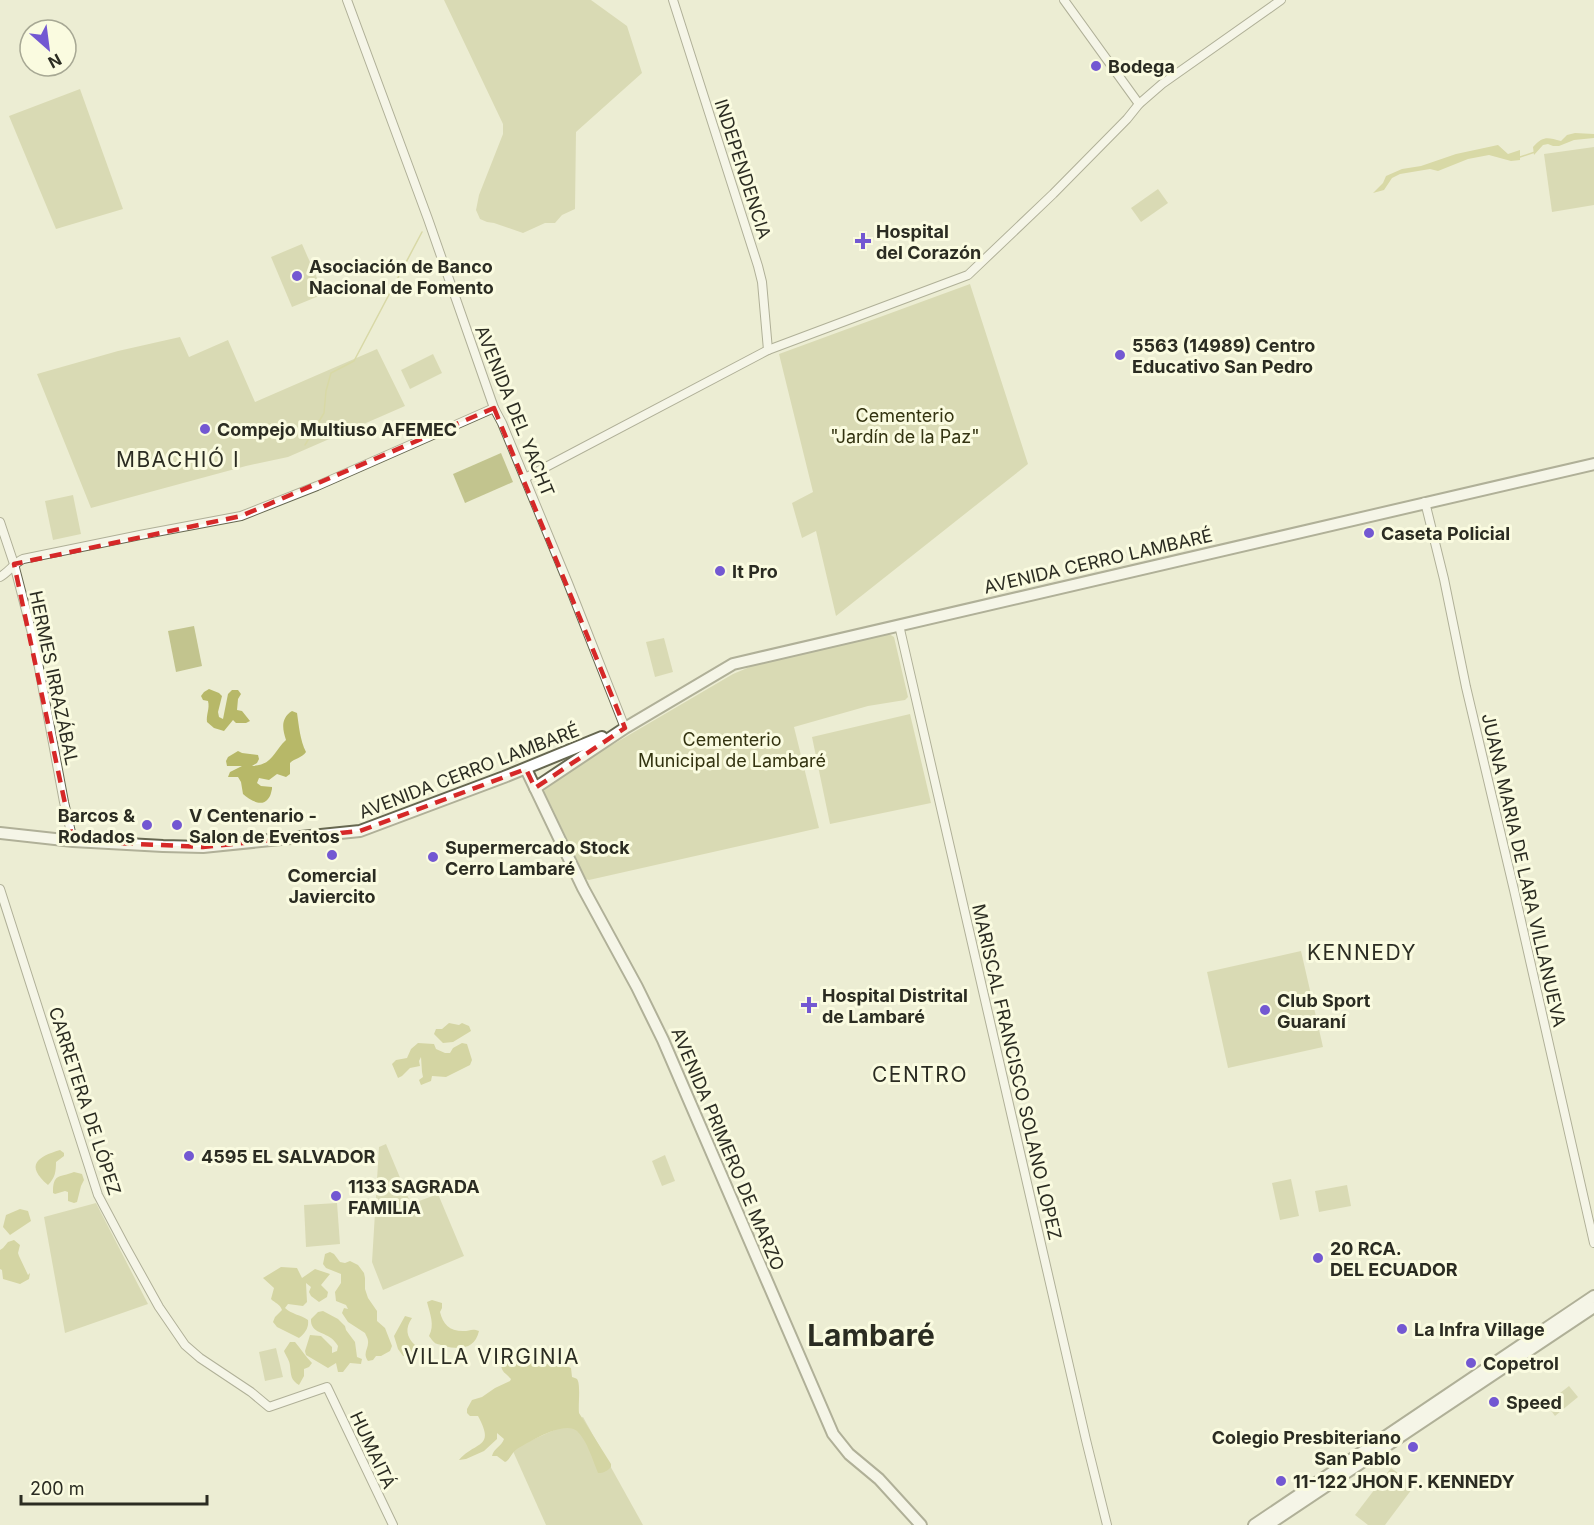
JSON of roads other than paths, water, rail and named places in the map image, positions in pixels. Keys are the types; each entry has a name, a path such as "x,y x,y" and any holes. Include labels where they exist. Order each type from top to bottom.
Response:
{"main road":[{"name":"AVENIDA CERRO LAMBARÉ","path":"535,788 625,728 733,664 1594,464"},
{"name":"AVENIDA CERRO LAMBARÉ","path":"0,833 73,841 203,847 360,831 526,769 625,728"},
{"name":"AVENIDA PRIMERO DE MARZO","path":"526,769 583,888 663,1040 832,1434 849,1454 879,1479 921,1525"},
{"path":"1254,1525 1594,1296"},
{"path":"1268,1525 1594,1307"}],"street":[{"name":"AVENIDA DEL YACHT","path":"347,0 495,408 568,581 625,728"},
{"name":"INDEPENDENCIA","path":"673,0 758,266 762,282 768,350"},
{"path":"1064,0 1139,104"},
{"path":"525,478 768,350 968,275 1053,194 1139,104 1162,84 1281,0"},
{"path":"0,577 23,559 241,516 338,477 495,408"},
{"name":"JUANA MARIA DE LARA VILLANUEVA","path":"1425,502 1594,1243"},
{"name":"HERMES IRRAZÁBAL","path":"0,522 15,564 34,641 73,841"},
{"name":"MARISCAL FRANCISCO SOLANO LOPEZ","path":"899,625 1107,1525"},
{"name":"CARRETERA DE LÓPEZ","path":"0,889 98,1195 159,1307 185,1345 269,1407 327,1387"},
{"name":"HUMAITÁ","path":"327,1387 393,1525"}],"waterway":[{"path":"1520,157 1535,152"},
{"path":"305,445 324,413 326,391 331,373 354,361 422,232"}],"place":[{"name":"Bodega","path":"1096,66"},
{"name":"Hospital del Corazón","path":"863,241"},
{"name":"Asociación de Banco Nacional de Fomento","path":"297,276"},
{"name":"5563 (14989) Centro Educativo San Pedro","path":"1120,355"},
{"name":"Compejo Multiuso AFEMEC","path":"205,429"},
{"name":"Caseta Policial","path":"1369,533"},
{"name":"It Pro","path":"720,571"},
{"name":"Barcos & Rodados","path":"147,825"},
{"name":"V Centenario - Salon de Eventos","path":"177,825"},
{"name":"Comercial Javiercito","path":"332,855"},
{"name":"Supermercado Stock Cerro Lambaré","path":"433,857"},
{"name":"Hospital Distrital de Lambaré","path":"809,1005"},
{"name":"Club Sport Guaraní","path":"1265,1010"},
{"name":"4595 EL SALVADOR","path":"189,1156"},
{"name":"1133 SAGRADA FAMILIA","path":"336,1196"},
{"name":"20 RCA. DEL ECUADOR","path":"1318,1258"},
{"name":"La Infra Village","path":"1402,1329"},
{"name":"Copetrol","path":"1471,1363"},
{"name":"Speed","path":"1494,1402"},
{"name":"Colegio Presbiteriano San Pablo","path":"1413,1447"},
{"name":"11-122 JHON F. KENNEDY","path":"1281,1481"}],"district":[{"name":"MBACHIÓ I","path":"178,459"},
{"name":"KENNEDY","path":"1362,952"},
{"name":"CENTRO","path":"920,1074"},
{"name":"Lambaré","path":"871,1335"},
{"name":"VILLA VIRGINIA","path":"492,1356"}],"park label":[{"name":"Cementerio \"Jardín de la Paz\"","path":"905,425"},
{"name":"Cementerio Municipal de Lambaré","path":"732,750"}]}
